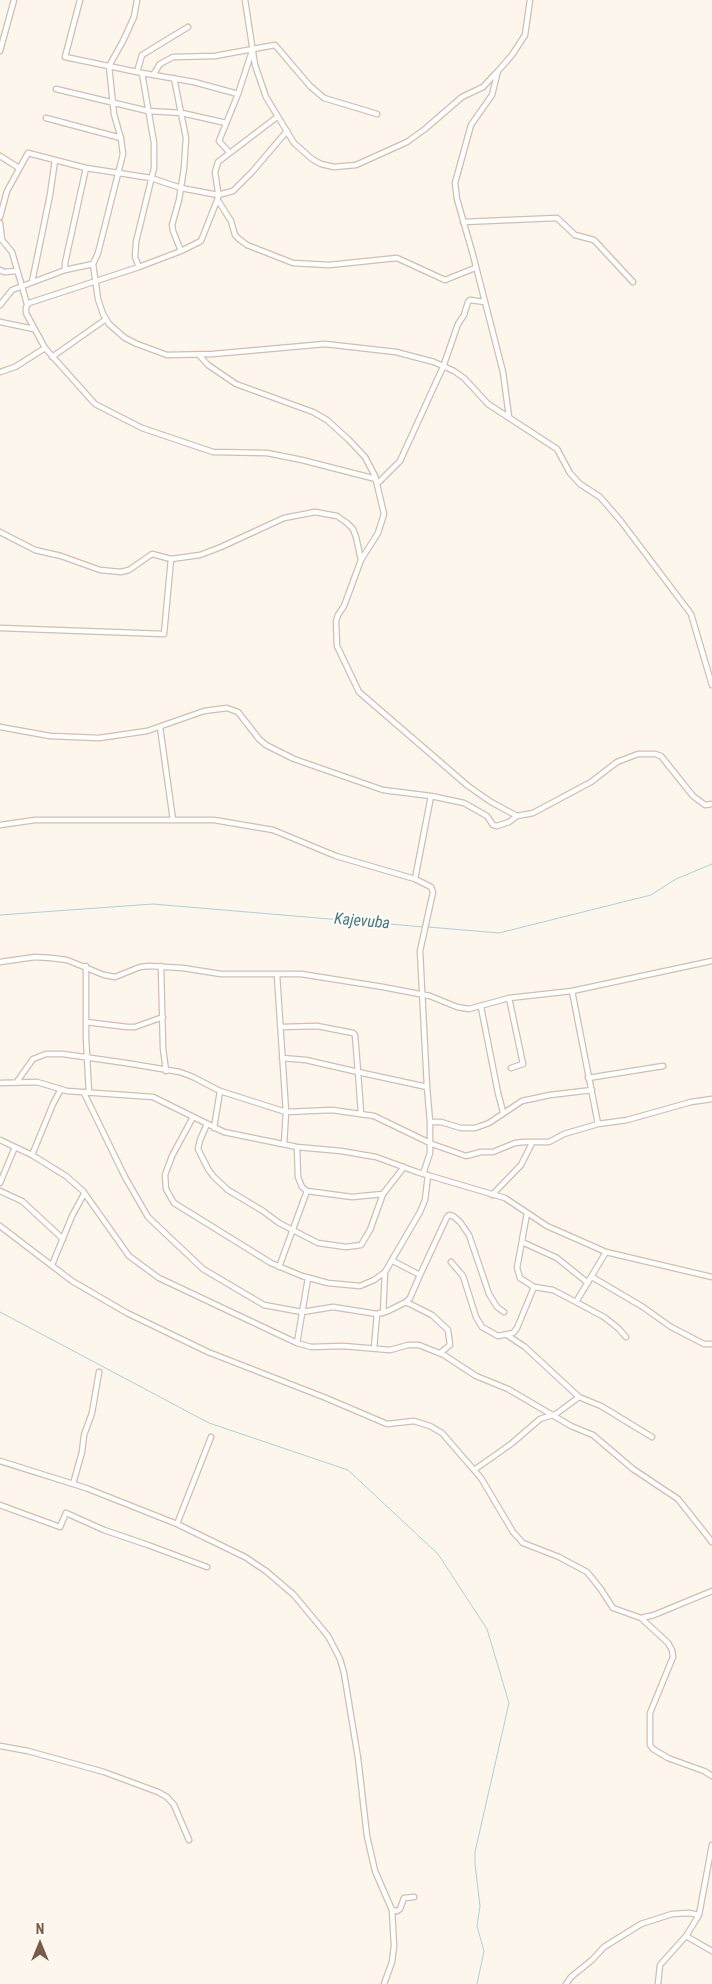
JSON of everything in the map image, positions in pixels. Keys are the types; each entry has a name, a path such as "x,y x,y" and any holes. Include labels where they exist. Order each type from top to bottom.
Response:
{"street":[{"path":"0,51 14,0"},
{"path":"80,0 66,57 174,78 238,94"},
{"path":"137,0 134,16 109,66 113,102 123,154 98,253 93,264 98,299 106,319 125,338 145,348 168,354 198,355 325,344 396,352 422,358 464,378 488,404 557,449 570,473 580,484 600,497 620,520 691,614 712,685"},
{"path":"245,0 252,50 259,80 277,117 294,143 312,159 321,164 334,167 356,165 407,142 462,98 483,87 512,55 524,35 530,0"},
{"path":"139,267 136,257 136,242 154,168 154,143 139,72 142,55 188,27"},
{"path":"153,75 160,64 173,56 215,56 275,45 310,86 324,98 378,114"},
{"path":"229,152 220,141 252,50"},
{"path":"498,71 492,95 472,125 455,183 457,199 503,372 509,417"},
{"path":"174,78 186,138 181,188 172,225 172,231 181,251"},
{"path":"56,89 148,111 182,112 226,123"},
{"path":"277,117 229,152 216,166 219,202 232,221 235,235 239,239 247,245 293,263 329,265 397,258 445,280 476,268"},
{"path":"46,118 121,138"},
{"path":"0,218 7,192 28,153 86,168 151,178 218,198 233,191 287,131"},
{"path":"0,156 19,168"},
{"path":"32,282 50,195 55,160"},
{"path":"65,270 86,168"},
{"path":"27,304 139,267 201,241 218,198"},
{"path":"463,222 557,218 575,234 594,240 633,282"},
{"path":"0,223 1,239 12,252 22,286 27,304 26,313 44,348 95,404 142,428 213,452 267,453 302,460 376,481"},
{"path":"0,305 12,290 65,270 93,264"},
{"path":"0,270 4,272 16,270"},
{"path":"376,481 400,461 443,367 468,302 470,300 485,302"},
{"path":"52,357 106,319"},
{"path":"0,322 34,328"},
{"path":"0,372 15,367 44,348"},
{"path":"198,355 208,365 236,384 313,412 327,420 364,457 376,481 384,514 378,533 361,560 344,606 336,621 337,646 359,692 468,786 491,802 517,816"},
{"path":"0,532 35,550 61,556 91,568 121,572 129,570 152,554 171,559 188,558 210,552 284,518 315,512 337,516 347,523 356,537 361,560"},
{"path":"0,628 164,634 171,559"},
{"path":"0,727 50,736 86,738 135,734 204,711 232,709 238,712 266,745 294,759 376,788 464,803 487,816 493,825 497,826 509,822 517,816 533,814 591,782 617,762 638,754 647,753 661,756 693,796 705,805 712,804"},
{"path":"160,727 173,820"},
{"path":"415,879 431,796"},
{"path":"0,825 35,820 214,820 273,830 336,856 415,879 433,889 420,951 426,1087 430,1122 430,1153 425,1175 425,1200 393,1261 385,1272 374,1280 360,1286 328,1283 308,1278 279,1267 174,1203 165,1182 168,1166 193,1117"},
{"path":"0,962 43,958 67,960 86,966 104,975 116,977 140,967 161,966 221,974 316,976 437,998 457,1008 469,1009 508,998 572,991 712,961"},
{"path":"86,966 88,1057 86,1093 124,1178 142,1209 164,1234 203,1270 264,1305 302,1312 333,1307 380,1313 406,1302 410,1298 449,1215 460,1222 469,1235 489,1294 497,1307 504,1312"},
{"path":"161,966 166,1071"},
{"path":"277,975 282,1027 286,1112 284,1144"},
{"path":"572,991 598,1124"},
{"path":"508,998 523,1064 510,1068"},
{"path":"481,1007 503,1112"},
{"path":"86,1022 127,1028 163,1017"},
{"path":"282,1027 317,1026 354,1034 361,1113"},
{"path":"16,1083 34,1059 41,1055 51,1053 88,1057 180,1072 220,1091 286,1112 332,1110 361,1113 379,1118 429,1142 466,1156 481,1152 494,1152 515,1143 549,1142 564,1134 598,1124 627,1120 691,1102 712,1099"},
{"path":"282,1058 306,1060 426,1087"},
{"path":"588,1078 663,1066"},
{"path":"0,1083 44,1083 61,1089 86,1093 153,1097 171,1104 214,1128 238,1135 297,1147 357,1153 389,1161 425,1175 511,1202 547,1226 606,1252 712,1277"},
{"path":"32,1154 61,1089"},
{"path":"430,1122 441,1122 461,1128 475,1128 489,1123 503,1112 531,1098 592,1090"},
{"path":"214,1128 220,1091"},
{"path":"207,1124 198,1149 208,1169 228,1190 263,1211 279,1224 318,1243 356,1247 365,1241 383,1194 404,1167"},
{"path":"0,1140 32,1154 66,1176 84,1194 129,1256 159,1278 239,1314 272,1332 311,1347 390,1350 408,1345 419,1345 440,1353 476,1376 508,1389 552,1415 593,1435 633,1469 678,1499 712,1542"},
{"path":"492,1195 521,1165 532,1143"},
{"path":"0,1183 15,1147"},
{"path":"297,1147 298,1177 302,1187 307,1191 352,1196 383,1194"},
{"path":"0,1191 22,1201 63,1239"},
{"path":"279,1267 307,1191"},
{"path":"52,1265 84,1194"},
{"path":"527,1213 517,1274 523,1282 534,1287 553,1290 576,1302 604,1317 626,1337"},
{"path":"0,1226 72,1281 127,1313 208,1352 387,1424 414,1422 435,1428 450,1440 474,1470 488,1489 513,1532 523,1543 580,1568 598,1584 613,1608 641,1618 668,1643 673,1655 650,1713 649,1736 651,1747 668,1758 704,1771 712,1776"},
{"path":"522,1242 557,1258 588,1283"},
{"path":"576,1302 606,1252"},
{"path":"393,1261 420,1275"},
{"path":"451,1262 463,1276 476,1317 482,1327 498,1336 513,1333 517,1328 534,1287"},
{"path":"374,1348 385,1272"},
{"path":"592,1277 644,1307 671,1327 704,1344 712,1344"},
{"path":"297,1343 308,1278"},
{"path":"406,1302 432,1315 448,1330 450,1345 440,1353"},
{"path":"506,1335 525,1347 579,1397 601,1406 652,1437"},
{"path":"73,1484 82,1452 84,1435 92,1412 100,1372"},
{"path":"474,1470 511,1444 540,1419 556,1414 579,1397"},
{"path":"177,1524 211,1437"},
{"path":"0,1461 73,1484 177,1524 245,1557 273,1576 294,1595 334,1646 344,1674 349,1697 370,1852 375,1871 392,1910 394,1946 392,1962 384,1984"},
{"path":"0,1505 60,1527 66,1513 104,1530 148,1544 208,1567"},
{"path":"641,1618 654,1615 712,1591"},
{"path":"0,1746 28,1751 104,1772 158,1792 167,1797 174,1805 189,1840"},
{"path":"658,1984 660,1965 686,1936 699,1915 703,1885 712,1852 712,1845"},
{"path":"392,1910 397,1911 400,1909 404,1898 414,1897"},
{"path":"566,1984 571,1977 592,1960 604,1947 641,1924 672,1914 689,1913 699,1915"},
{"path":"686,1936 712,1951"}],"waterway":[{"name":"Kajevuba","path":"428,927 499,933 651,895 676,879 712,864"},
{"name":"Kajevuba","path":"0,915 153,904 424,927"},
{"path":"0,1312 209,1423 348,1470 438,1554 487,1629 509,1703 475,1852 480,1906 477,1926 484,1951 477,1984"}]}
